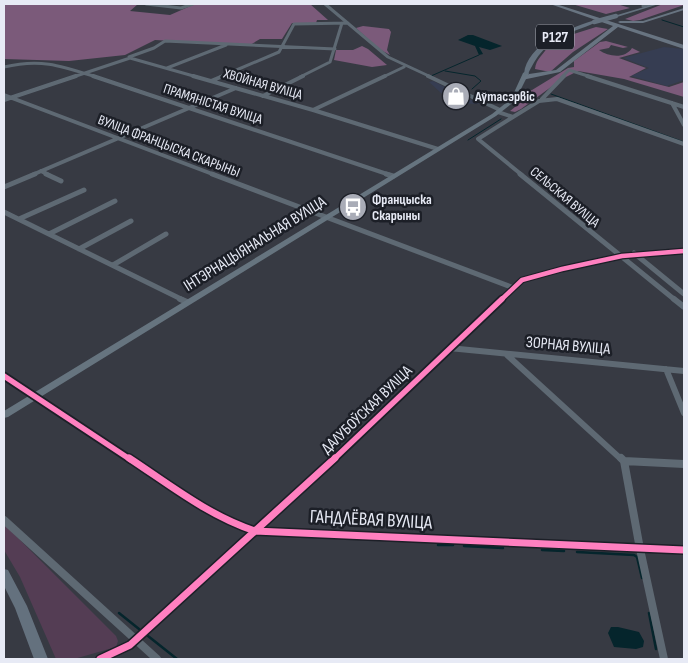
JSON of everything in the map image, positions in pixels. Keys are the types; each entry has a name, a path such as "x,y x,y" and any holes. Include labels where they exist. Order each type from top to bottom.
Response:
{"highway":[{"path":"552,4 613,20 633,30 684,46"},
{"path":"561,4 646,31 684,46"},
{"name":"Р127","path":"613,20 627,23 643,22 684,9"},
{"path":"611,31 616,27 613,20"},
{"path":"643,22 637,25 646,31"},
{"path":"611,31 633,30"},
{"name":"Р127","path":"526,74 551,74 558,71 611,31"},
{"name":"Р127","path":"526,74 551,74"}],"main road":[{"name":"Р127","path":"517,93 538,50 547,42 567,31 594,22 613,20 657,4"},
{"name":"ІНТЭРНАЦЫЯНАЛЬНАЯ ВУЛІЦА","path":"4,415 499,111 508,105 517,93"},
{"path":"4,574 21,606 41,659"}],"street":[{"path":"146,4 181,8 193,4"},
{"path":"325,4 378,50 404,66 514,117 542,100 569,70 684,107"},
{"path":"643,6 650,4"},
{"path":"263,96 330,62 342,23"},
{"path":"211,81 273,56 282,48 294,24 348,23"},
{"path":"4,100 127,58 154,48 165,41 334,49"},
{"path":"167,68 228,44"},
{"name":"ХВОЙНАЯ ВУЛІЦА","path":"127,58 313,110 438,149"},
{"name":"ПРАМЯНІСТАЯ ВУЛІЦА","path":"4,67 24,62 57,64 393,176"},
{"path":"313,110 404,66"},
{"path":"4,187 236,88"},
{"name":"ВУЛІЦА ФРАНЦЫСКА СКАРЫНЫ","path":"4,95 514,288"},
{"path":"542,100 557,99 684,144"},
{"path":"672,103 684,125"},
{"name":"СЕЛЬСКАЯ ВУЛІЦА","path":"514,117 478,139 619,256 684,307"},
{"path":"41,172 61,181"},
{"path":"19,219 84,190"},
{"path":"49,234 115,201"},
{"path":"4,212 187,302"},
{"path":"79,249 131,221"},
{"path":"113,265 166,234"},
{"name":"ДАЛУБОЎСКАЯ ВУЛІЦА","path":"100,659 135,641 314,478 522,280 552,270 619,256 684,252"},
{"path":"634,254 684,294"},
{"name":"ЗОРНАЯ ВУЛІЦА","path":"449,348 507,355 684,370"},
{"path":"507,355 624,461 640,548 664,659"},
{"path":"666,369 684,413"},
{"name":"ГАНДЛЁВАЯ ВУЛІЦА","path":"4,376 211,512 233,524 255,531 684,550"},
{"path":"624,461 684,464"},
{"path":"4,520 157,659"}],"shaded area":[{"path":"4,4 138,4 130,11 170,15 195,4 310,4 328,20 317,20 316,23 292,23 282,39 260,39 250,45 155,40 125,55 69,61 4,59"},
{"path":"572,4 617,4 630,8 606,14"},
{"path":"663,4 684,5 640,20 625,19"},
{"path":"363,26 389,29 391,32 387,50 390,55 379,49 356,28"},
{"path":"596,27 608,29 573,52 550,72 535,69 537,62 548,46 561,38"},
{"path":"468,35 473,35 502,46 490,50 479,47 483,54 479,55 475,46 458,40"},
{"path":"606,41 628,47 623,48 611,45 609,48 599,50 607,54 617,56 629,52 632,48 640,52 619,58 646,68 629,77 669,87 684,82 684,97 624,79 578,71 562,79 521,109 515,112 510,111 525,99 525,92 532,90 568,68 574,67 574,61 600,42"},
{"path":"362,46 387,65 372,67 334,60 336,50 353,50"},
{"path":"664,47 684,49 684,80 667,86 631,76 649,68 623,58"},
{"path":"433,81 480,104 452,103 429,82"},
{"path":"4,524 116,636 118,641 116,647 74,659 56,659 20,577 4,550"},
{"path":"611,627 639,632 644,641 643,647 636,649 614,647 608,633"}],"waterway":[{"path":"662,20 684,27"},
{"path":"431,76 479,55"},
{"path":"445,71 475,76 481,81 472,89"},
{"path":"551,94 684,142"},
{"path":"468,140 501,119"},
{"path":"438,545 453,545"},
{"path":"464,546 503,548"},
{"path":"542,550 564,551"},
{"path":"577,552 634,555 637,557 642,578"},
{"path":"119,613 139,629"},
{"path":"649,613 656,649"},
{"path":"148,636 177,659"}],"cycle path":[{"path":"100,659 130,645 314,478 522,280 602,259 663,251 684,251"},
{"path":"4,376 211,512 233,524 255,531 684,550"}],"place":[{"name":"Аўтасэрвіс","path":"456,96"},
{"name":"Францыска Скарыны","path":"353,207"}]}
